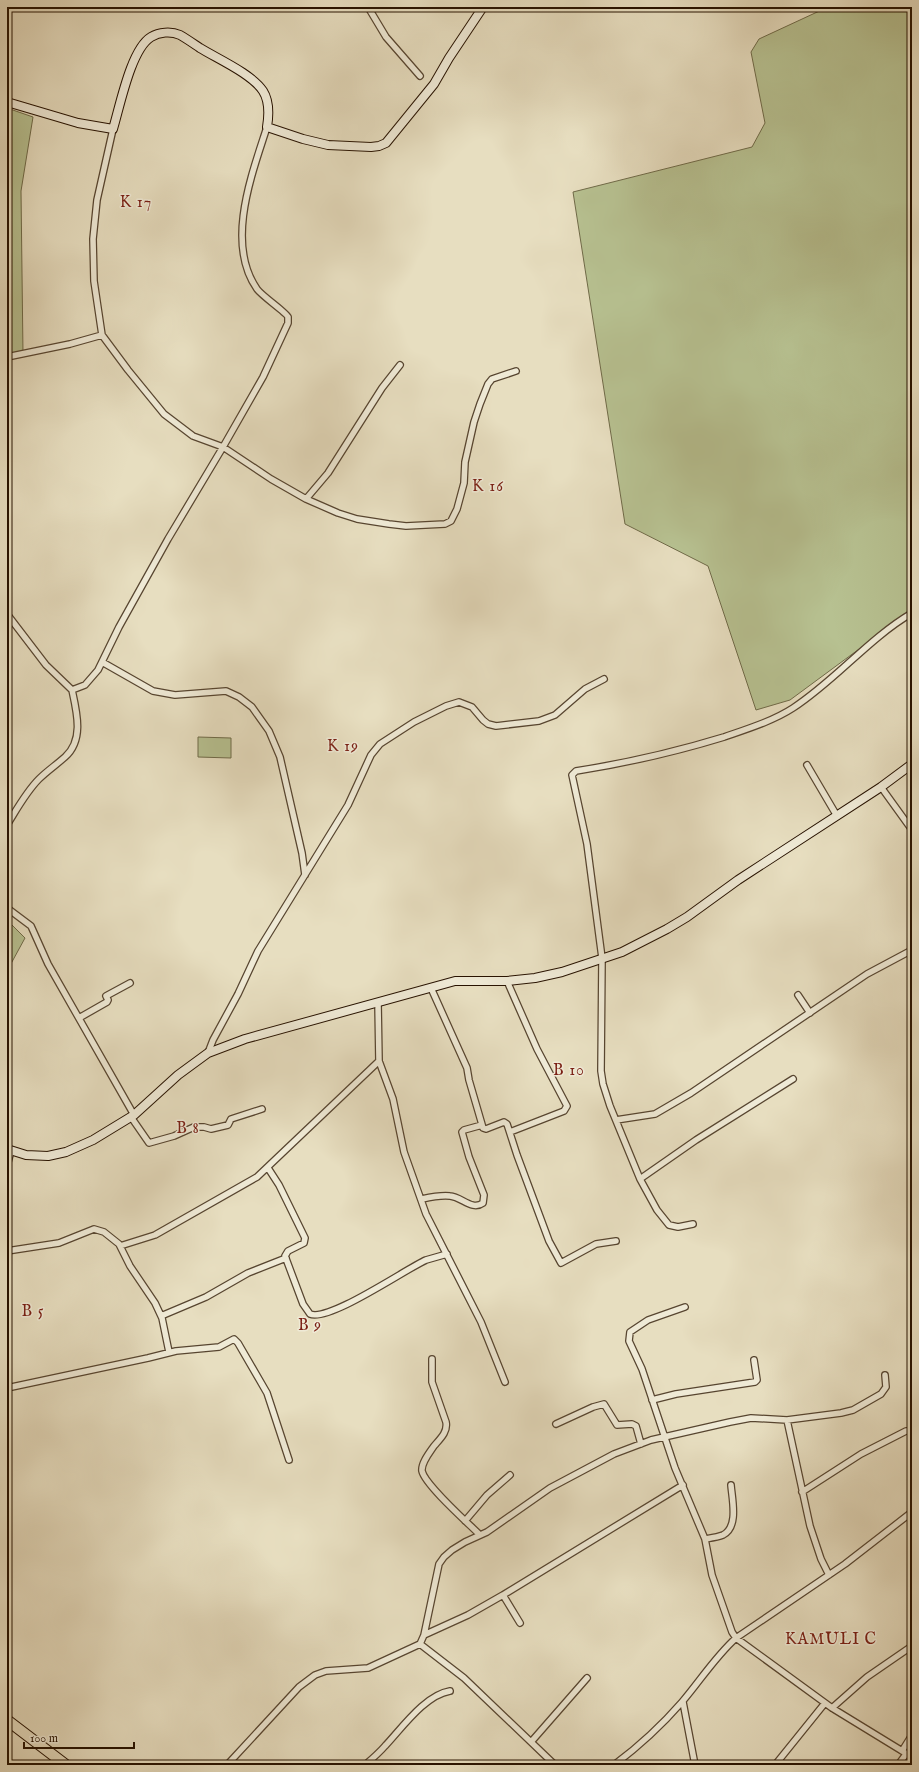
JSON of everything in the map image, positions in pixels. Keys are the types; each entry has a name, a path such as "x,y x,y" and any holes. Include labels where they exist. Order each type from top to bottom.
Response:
{"highway":[{"path":"7,1720 66,1765"}],"street":[{"path":"368,7 386,37 420,76"},
{"path":"267,127 303,139 328,144 371,147 386,143 434,84 449,58 483,7"},
{"path":"72,690 85,685 92,679 168,539 223,447 262,377 288,323 286,313 273,305 258,290 250,279 246,265 242,227 246,196 267,127 269,113 267,101 263,91 238,70 179,35 158,33 150,37 142,44 129,72 113,128 97,200 93,239 94,281 102,335 164,414 194,436 223,447 271,479 306,499 338,513 357,520 406,526 448,523 453,518 457,509 464,483 465,462 473,429 485,391 492,380 516,371"},
{"path":"7,102 78,122 113,128"},
{"path":"7,357 70,344 102,335"},
{"path":"306,499 328,473 382,388 400,365"},
{"path":"7,614 46,665 72,690 76,705 78,734 76,742 66,756 40,778 32,787 7,825"},
{"path":"693,1224 678,1227 667,1224 640,1179 606,1095 601,1071 602,958 587,844 572,777 574,772 655,757 693,747 779,716 794,707 870,644 912,614"},
{"path":"102,662 153,691 175,695 226,691 239,697 252,707 269,730 280,757 305,875"},
{"path":"208,1053 213,1040 238,994 258,951 348,805 371,755 380,744 393,734 446,706 459,702 472,706 483,720 488,724 496,726 539,721 555,715 585,689 604,679"},
{"path":"7,1166 9,1150 35,1156 59,1154 93,1140 132,1116 178,1075 208,1053 245,1039 455,982 507,981 562,972 622,952 667,929 738,880 881,787 912,764"},
{"path":"807,765 837,816"},
{"path":"881,787 912,830"},
{"path":"7,908 31,926 48,964 132,1116 149,1143 174,1136 194,1127 211,1129 228,1125 231,1119 262,1109"},
{"path":"616,1120 647,1117 662,1111 810,1014 867,974 912,950"},
{"path":"507,981 537,1049 567,1106 561,1112 510,1132"},
{"path":"78,1018 107,1002 108,1000 106,996 130,983"},
{"path":"431,988 467,1068 482,1125 486,1129 506,1123 549,1241 561,1263 596,1244 616,1241"},
{"path":"798,995 810,1014"},
{"path":"378,1003 378,1061 393,1099 402,1145 426,1214 486,1333 505,1382"},
{"path":"120,1246 144,1240 169,1228 257,1177 378,1061"},
{"path":"640,1179 696,1140 792,1079"},
{"path":"422,1199 434,1196 452,1196 472,1205 479,1206 483,1203 484,1195 469,1157 462,1132 464,1130 482,1125"},
{"path":"268,1168 279,1185 305,1238 304,1243 286,1252 286,1258 307,1312 316,1316 374,1290 426,1260 447,1254"},
{"path":"7,1251 59,1243 94,1229 104,1232 115,1239 130,1266 155,1303 161,1316 170,1352"},
{"path":"161,1316 206,1297 248,1273 286,1258"},
{"path":"685,1307 648,1320 633,1329 629,1335 629,1341 642,1369 675,1468 705,1539 712,1575 732,1632 736,1638 832,1708 912,1758"},
{"path":"7,1388 170,1352 213,1348 233,1339 236,1340 267,1393 289,1460"},
{"path":"432,1359 432,1382 446,1422 446,1429 425,1460 422,1470 431,1484 480,1535"},
{"path":"652,1400 676,1394 755,1382 757,1380 754,1360"},
{"path":"227,1765 299,1687 315,1675 326,1672 368,1668 420,1644 424,1635 439,1564 444,1557 465,1542 504,1521 550,1488 600,1461 641,1444 665,1437 751,1418 787,1420 853,1410 881,1394 886,1387 885,1375"},
{"path":"556,1424 587,1409 604,1404 617,1425 624,1426 632,1424 636,1426 641,1444"},
{"path":"787,1420 802,1492 814,1539 829,1575"},
{"path":"802,1492 861,1454 906,1431 909,1431 912,1434"},
{"path":"465,1521 487,1495 510,1474"},
{"path":"424,1635 468,1615 503,1595 683,1485"},
{"path":"705,1539 723,1535 730,1529 733,1519 731,1485"},
{"path":"614,1765 660,1726 736,1638 829,1575 875,1542 912,1512"},
{"path":"503,1595 520,1623"},
{"path":"420,1644 464,1678 555,1765"},
{"path":"832,1708 867,1677 912,1646"},
{"path":"531,1742 587,1678"},
{"path":"365,1765 385,1746 416,1712 437,1696 450,1691"},
{"path":"682,1702 695,1765"},
{"path":"775,1765 826,1703"},
{"path":"898,1765 912,1735"}],"green space":[{"path":"828,7 912,7 912,610 790,700 756,710 708,566 625,524 573,192 752,147 765,123 751,52 759,39"},
{"path":"7,108 33,117 21,191 23,354 7,357"},
{"path":"198,737 231,738 231,758 198,757"},
{"path":"7,920 25,938 7,971"}],"district":[{"name":"K 17","path":"136,203"},
{"name":"K 16","path":"488,487"},
{"name":"K 19","path":"343,747"},
{"name":"B 10","path":"569,1071"},
{"name":"B 8","path":"188,1129"},
{"name":"B 5","path":"33,1312"},
{"name":"B 9","path":"310,1326"},
{"name":"KAMULI C","path":"831,1640"}]}
